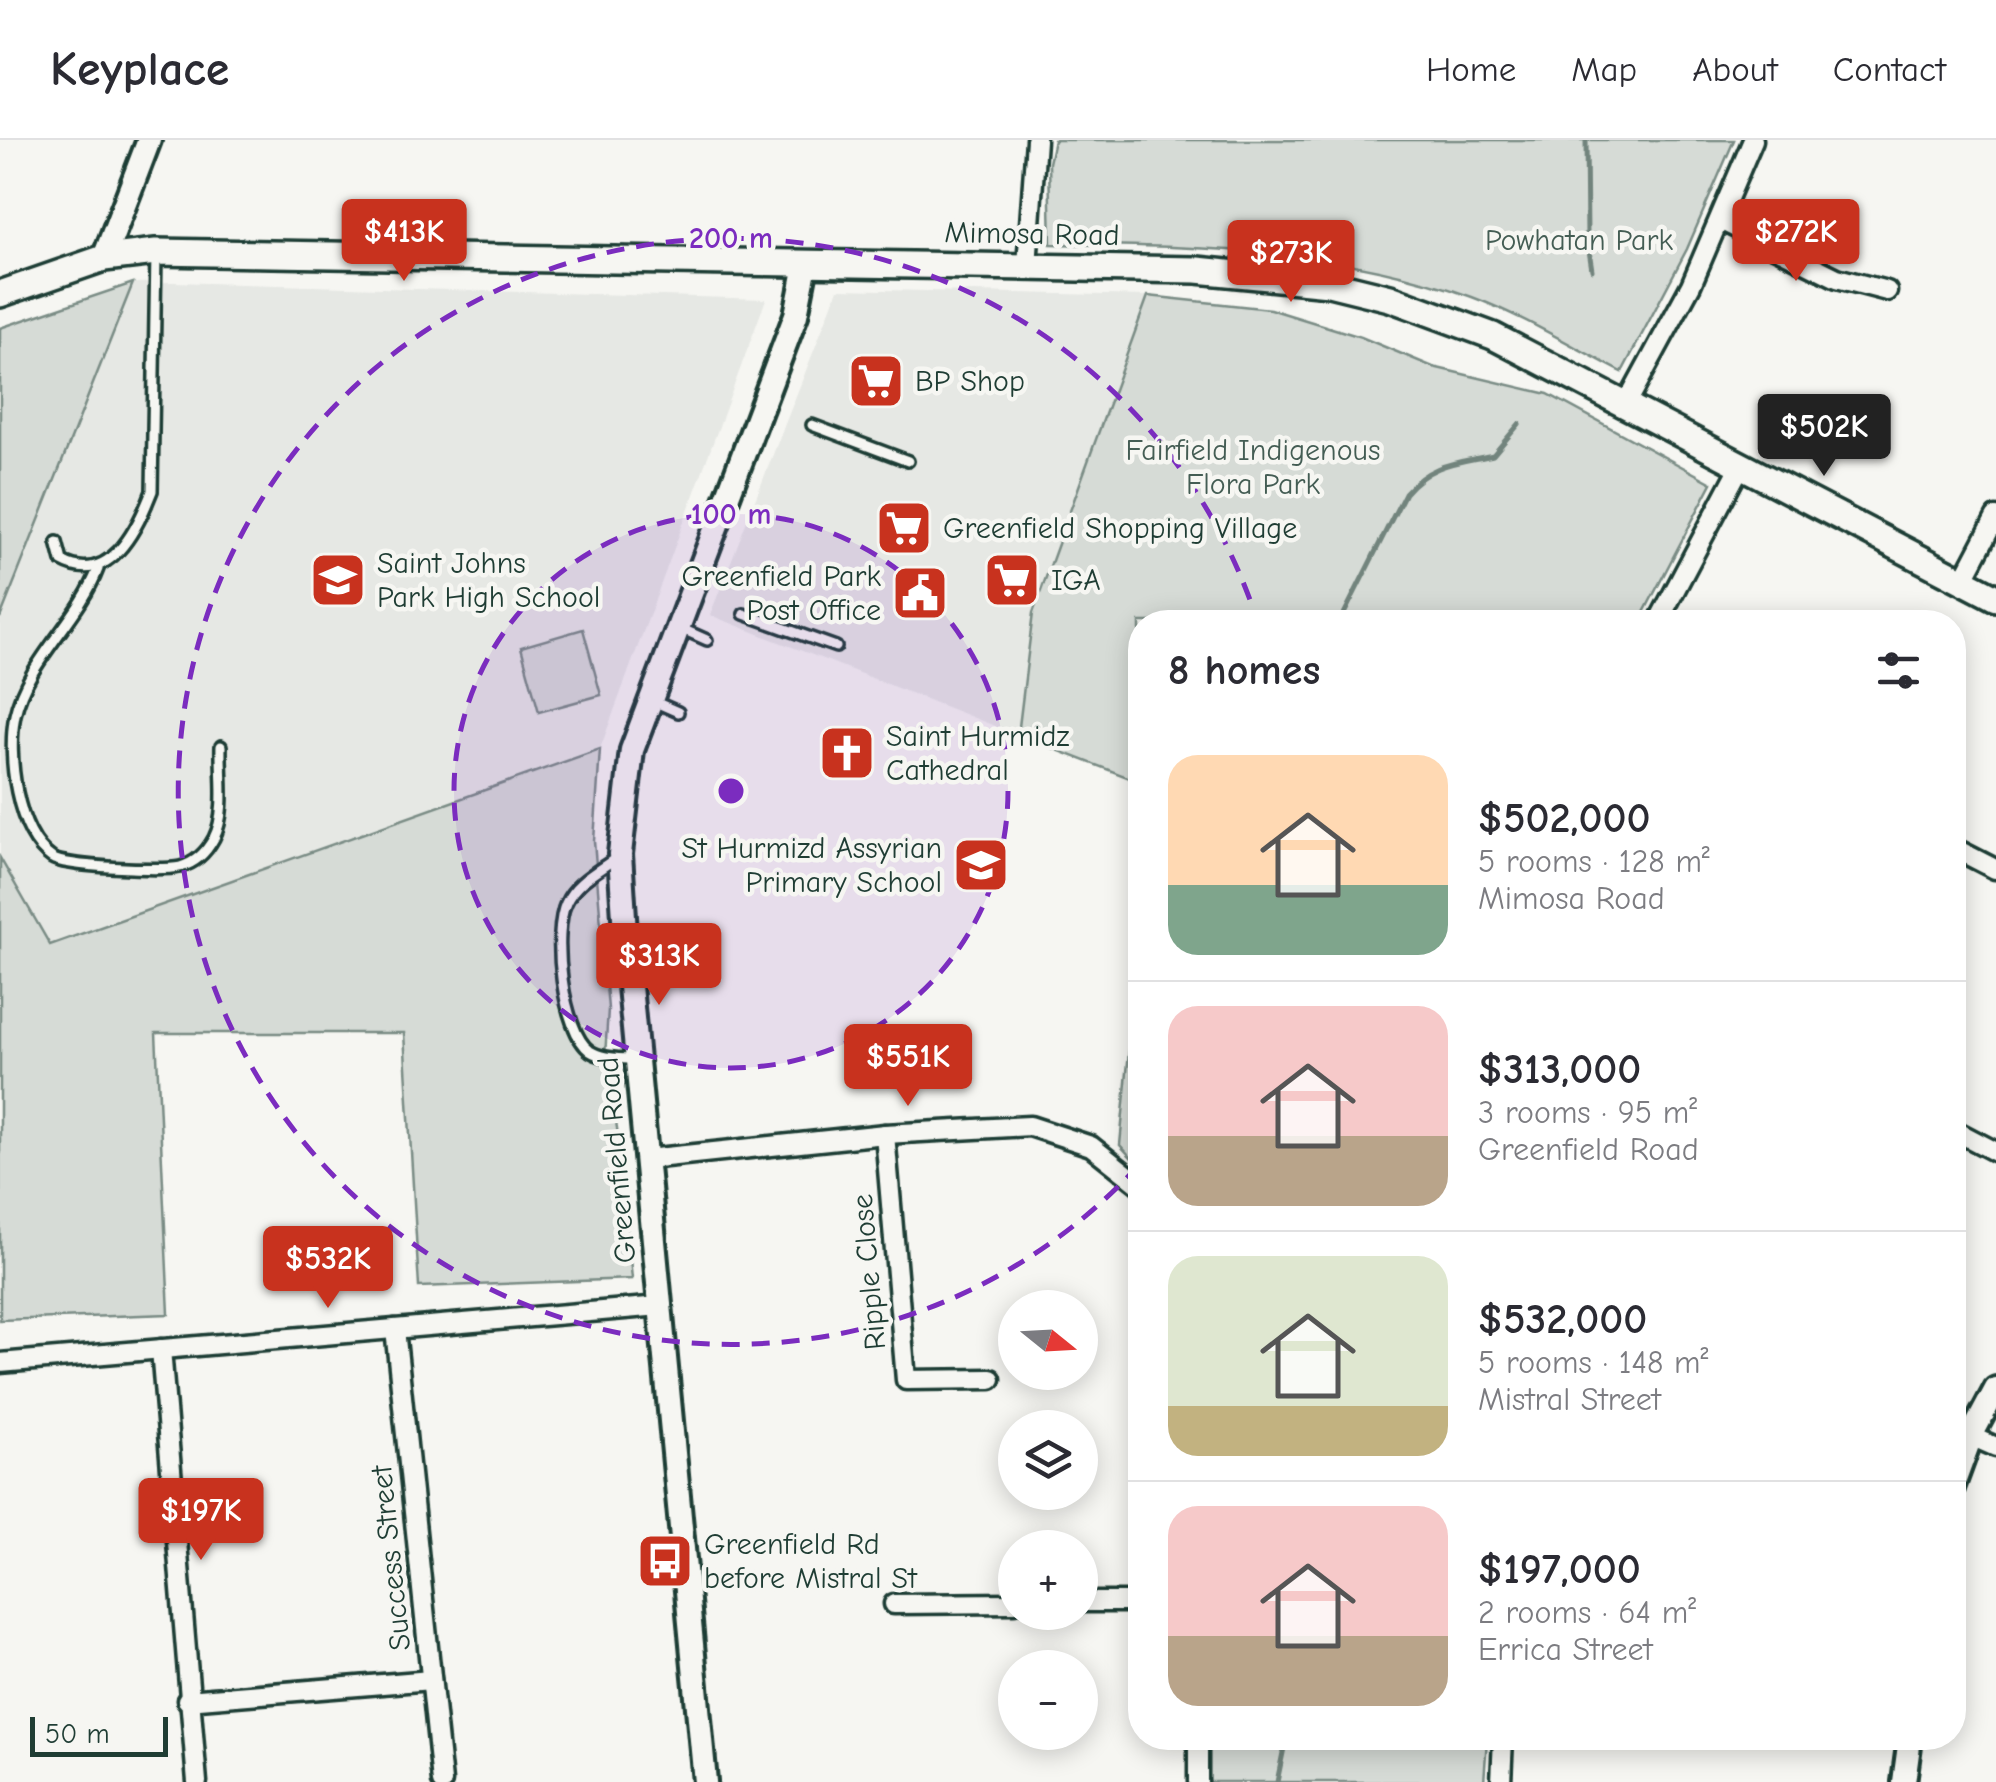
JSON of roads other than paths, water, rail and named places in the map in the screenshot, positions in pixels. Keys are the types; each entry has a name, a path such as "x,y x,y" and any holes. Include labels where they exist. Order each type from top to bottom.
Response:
{"main road":[{"name":"Mimosa Road","path":"0,294 104,258 156,252 1027,266 1232,272 1330,283 1452,319 1627,403 1996,598"}],"street":[{"path":"104,258 149,140"},
{"path":"1027,266 1036,140"},
{"path":"1627,403 1722,221 1753,140"},
{"path":"1722,221 1837,278 1887,291"},
{"name":"Greenfield Road","path":"705,1782 620,854 629,767 649,699 796,314 806,264"},
{"path":"1664,610 1740,466"},
{"path":"1963,580 1996,517"},
{"path":"1966,854 1995,869"},
{"path":"647,1159 885,1134 1030,1126 1091,1146 1128,1175"},
{"name":"Ripple Close","path":"885,1134 906,1380 991,1378"},
{"path":"1966,1136 1996,1152"},
{"path":"0,1363 660,1306"},
{"name":"Success Street","path":"395,1329 442,1782"},
{"path":"160,1349 197,1782"},
{"path":"1966,1450 1996,1389"},
{"path":"1971,1436 1996,1447"},
{"path":"1098,1602 1128,1602"},
{"path":"894,1604 998,1603"},
{"path":"188,1700 431,1680"},
{"path":"1198,1750 1198,1782"},
{"path":"1501,1782 1502,1750"},
{"path":"1904,1782 1908,1750"}],"lane":[{"path":"156,252 152,491 116,555 98,569 90,590 30,680 16,714 11,766 38,844 54,860 80,867 180,868 202,856 219,825 221,746"},
{"path":"812,424 908,460"},
{"path":"57,542 62,561 78,570 98,569"},
{"path":"744,614 836,647"},
{"path":"677,628 707,640"},
{"path":"649,699 678,712"},
{"path":"620,854 580,882 563,911 560,922 568,1017 580,1041 592,1052 638,1060"}],"waterway":[{"path":"1586,140 1587,237 1592,270"},
{"path":"1346,610 1405,493 1435,470 1493,455 1519,424"},
{"path":"1277,1782 1284,1750"}],"place":[{"name":"BP Shop","path":"876,381"},
{"name":"Greenfield Shopping Village","path":"904,528"},
{"name":"Saint Johns Park High School","path":"338,580"},
{"name":"IGA","path":"1012,580"},
{"name":"Greenfield Park Post Office","path":"920,593"},
{"name":"Saint Hurmidz Cathedral","path":"847,753"},
{"name":"St Hurmizd Assyrian Primary School","path":"981,865"},
{"name":"Greenfield Rd before Mistral St","path":"665,1561"}],"park label":[{"name":"Powhatan Park","path":"1579,240"},
{"name":"Fairfield Indigenous Flora Park","path":"1253,467"}]}
